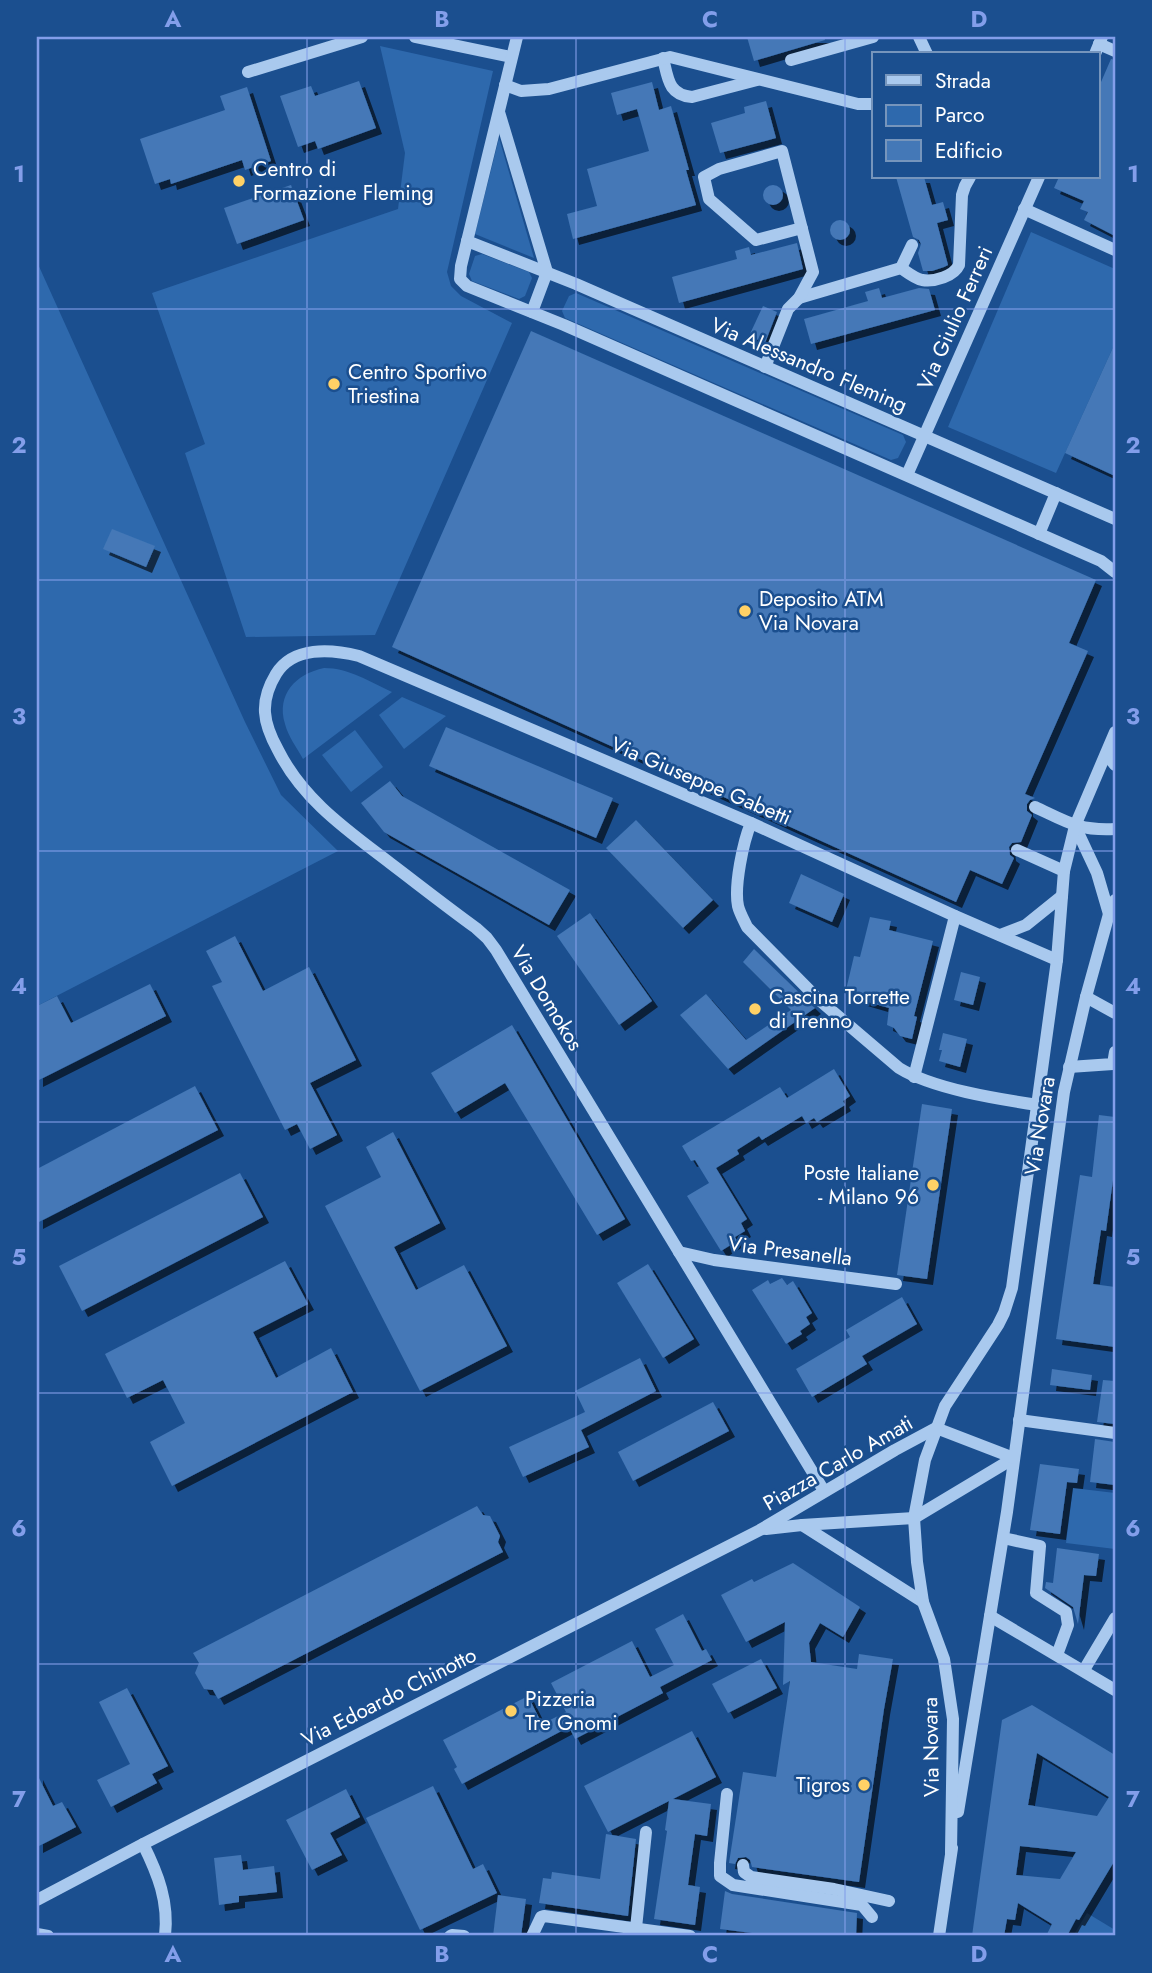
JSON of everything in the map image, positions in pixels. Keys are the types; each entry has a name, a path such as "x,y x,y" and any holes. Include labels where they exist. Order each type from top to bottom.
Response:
{"street":[{"path":"248,72 362,37"},
{"path":"415,37 512,57"},
{"path":"517,37 461,266 460,279 467,286 907,475 1101,561 1115,572"},
{"path":"791,60 873,37"},
{"path":"1098,45 1115,51"},
{"path":"505,85 521,90 549,89 663,58 679,59 858,104 872,104"},
{"path":"663,58 669,83 675,93 683,96 692,97 757,80"},
{"path":"499,112 547,272 532,312"},
{"path":"765,367 788,309 799,298 813,272 802,228 782,151 719,169 704,177 709,199 756,240 802,228"},
{"path":"901,268 926,281 956,272 959,265 962,195 969,178"},
{"name":"Via Giulio Ferreri","path":"907,475 1039,178"},
{"path":"1024,209 1115,250"},
{"name":"Via Alessandro Fleming","path":"467,241 547,272 1115,519"},
{"path":"799,298 901,268 912,245"},
{"path":"1039,534 1056,493"},
{"name":"Via Domokos","path":"384,666 359,656 329,651 314,652 289,660 280,667 265,699 268,729 275,745 302,788 331,818 487,938 496,950 824,1491"},
{"name":"Via Giuseppe Gabetti","path":"384,666 751,822 1057,960"},
{"name":"Via Novara","path":"1015,1274 1057,960 1064,871 1075,826 1115,732"},
{"path":"1109,748 1111,760 1115,765"},
{"path":"1035,807 1075,826 1094,830 1115,829"},
{"path":"751,822 745,840 737,892 738,906 747,927 818,999 899,1068 914,1077 1038,1105"},
{"path":"1075,826 1097,873 1109,914"},
{"path":"1017,850 1064,871"},
{"path":"1000,936 1026,925 1062,896"},
{"name":"Via Novara","path":"1019,1420 1069,1067 1086,997 1115,900"},
{"path":"914,1077 955,916"},
{"path":"1086,997 1115,1013"},
{"path":"1069,1067 1113,1064 1115,1052"},
{"name":"Via Presanella","path":"679,1252 714,1260 896,1284"},
{"name":"Piazza Carlo Amati","path":"923,1602 916,1562 914,1518 919,1486 945,1406 998,1325 1015,1274"},
{"path":"1115,1433 1019,1420 990,1616 1115,1690"},
{"name":"Piazza Carlo Amati","path":"760,1530 936,1428"},
{"name":"Piazza Carlo Amati","path":"936,1428 1014,1458"},
{"name":"Piazza Carlo Amati","path":"760,1530 914,1518 1014,1458"},
{"name":"Piazza Carlo Amati","path":"802,1525 923,1602"},
{"name":"Via Edoardo Chinotto","path":"37,1900 760,1530"},
{"path":"1003,1538 1040,1546 1036,1594 1066,1612 1068,1625 1057,1655"},
{"name":"Via Novara","path":"923,1602 944,1659 953,1719 951,1853"},
{"name":"Via Novara","path":"939,1936 990,1616"},
{"path":"1084,1670 1115,1618"},
{"path":"727,1794 720,1876 733,1885 862,1905 873,1917"},
{"path":"636,1928 646,1832"},
{"path":"143,1844 162,1885 167,1924 165,1936"},
{"path":"743,1865 744,1872 751,1877 834,1889 889,1901"},
{"path":"532,1936 544,1916 690,1936"},
{"path":"37,1934 48,1936"},
{"path":"450,1936 464,1936"}],"green space":[{"name":"Centro Sportivo Triestina","path":"380,46 493,71 447,272 451,286 461,296 512,323 375,635 246,637 185,453 205,444 152,293 398,209 405,153"},
{"path":"499,138 534,258 475,234"},
{"path":"1031,232 1115,269 1115,343 1056,473 948,427"},
{"path":"482,254 529,272 532,278 525,296 519,299 472,281 469,274 475,256"},
{"path":"37,262 245,722 281,795 338,851 37,1006"},
{"path":"576,293 903,435 906,442 898,458 891,460 565,318 562,311 569,296"},
{"path":"324,668 351,673 392,692 303,759 286,728 283,703 297,680"},
{"path":"402,697 446,716 404,749 379,715"},
{"path":"355,730 383,767 351,792 322,755"},
{"path":"1073,1488 1115,1493 1115,1549 1066,1543"},
{"path":"1087,1913 1115,1930 1111,1936 1073,1936"}],"building":[{"path":"747,37 824,37 825,40 754,61"},
{"path":"1111,59 1115,60 1115,236 1084,220 1088,212 1080,209 1084,201 1054,188 1059,178 1100,178 1100,84"},
{"path":"359,81 376,128 318,149 315,141 298,147 280,96 311,86 315,96"},
{"path":"652,82 659,110 671,106 696,205 573,239 567,214 597,206 587,169 649,151 637,109 617,115 611,93"},
{"path":"247,87 271,161 245,170 242,160 171,184 170,179 155,184 140,139 225,110 220,96"},
{"path":"766,101 776,138 720,153 711,123 745,113 744,107"},
{"path":"896,178 924,178 932,205 943,202 948,220 937,223 948,265 932,271 923,271 918,253 921,244 913,237"},
{"path":"291,185 304,220 237,244 224,208"},
{"path":"773,185 780,188 783,195 780,202 773,205 766,202 763,195 766,188"},
{"path":"840,220 847,223 850,230 847,237 840,240 833,237 830,230 833,223"},
{"path":"797,243 803,269 679,303 672,277 737,259 735,251 749,247 751,255"},
{"path":"879,288 882,298 919,288 929,289 935,310 811,344 804,319 868,301 865,292"},
{"path":"763,306 777,312 765,343 749,336"},
{"name":"Deposito ATM Via Novara","path":"531,331 1096,580 1069,643 1088,651 1025,794 1035,798 1027,804 1027,811 1032,815 1021,842 1012,843 1009,847 1010,855 1014,858 1002,884 970,870 956,902 392,647"},
{"path":"1115,343 1115,476 1065,453"},
{"path":"112,529 155,546 146,567 103,549"},
{"path":"446,727 613,798 596,838 429,766"},
{"path":"390,781 402,796 570,890 549,925 384,832 361,803"},
{"path":"636,820 713,900 683,928 606,848"},
{"path":"801,874 844,894 832,922 789,903"},
{"path":"590,913 652,1001 619,1025 557,936"},
{"path":"870,917 891,921 889,930 933,941 914,1016 917,1017 912,1039 900,1036 894,1028 887,1025 889,1008 858,999 860,993 846,990 854,956 860,957"},
{"path":"235,936 263,991 309,967 356,1060 310,1083 337,1135 310,1149 297,1124 285,1130 212,986 222,982 206,951"},
{"path":"754,949 815,1008 728,1069 680,1015 706,994 746,1040 791,1010 743,962"},
{"path":"961,972 980,977 973,1005 954,1000"},
{"path":"150,984 166,1016 37,1081 37,1006 57,996 71,1023"},
{"path":"512,1025 625,1219 597,1235 505,1083 455,1113 431,1073"},
{"path":"943,1033 967,1039 960,1067 939,1061"},
{"path":"834,1069 850,1096 843,1101 845,1105 817,1122 814,1118 806,1123 802,1116 762,1140 759,1136 737,1150 739,1154 716,1168 747,1219 741,1223 745,1231 735,1237 737,1241 721,1251 687,1196 709,1183 695,1160 691,1161 682,1146 780,1087 787,1098"},
{"path":"195,1086 218,1130 37,1223 37,1169"},
{"path":"922,1104 952,1109 927,1279 897,1275"},
{"path":"1099,1115 1115,1117 1115,1180 1106,1231 1101,1230 1093,1284 1115,1287 1115,1347 1056,1339 1080,1175 1092,1177"},
{"path":"393,1132 440,1223 394,1247 416,1290 464,1265 507,1346 420,1391 325,1206 381,1177 366,1147"},
{"path":"240,1173 263,1217 82,1311 59,1266"},
{"path":"285,1261 308,1304 253,1332 276,1378 331,1348 353,1392 172,1486 150,1442 185,1423 163,1380 127,1398 105,1354"},
{"path":"648,1264 694,1339 663,1358 617,1283"},
{"path":"782,1278 787,1285 793,1281 812,1313 806,1317 810,1324 800,1331 802,1334 786,1344 752,1290 768,1280 770,1284"},
{"path":"902,1297 917,1324 862,1356 867,1364 812,1397 796,1369 850,1337 846,1330"},
{"path":"640,1358 656,1391 581,1430 589,1447 523,1477 509,1447 585,1412 575,1391"},
{"path":"1052,1369 1092,1375 1090,1390 1050,1385"},
{"path":"1103,1380 1115,1381 1115,1424 1097,1422"},
{"path":"713,1402 729,1431 633,1481 618,1452"},
{"path":"1095,1439 1115,1442 1115,1485 1090,1482"},
{"path":"1040,1464 1079,1469 1077,1483 1067,1482 1060,1534 1030,1530"},
{"path":"477,1506 483,1515 490,1516 500,1536 498,1542 503,1552 218,1699 213,1690 204,1689 195,1673 199,1663 193,1653"},
{"path":"1057,1548 1099,1554 1096,1576 1084,1575 1078,1624 1073,1607 1045,1588 1046,1582 1053,1583"},
{"path":"793,1563 860,1607 843,1637 820,1623 809,1643 811,1662 857,1669 859,1654 893,1659 859,1882 752,1867 746,1857 738,1858 735,1864 729,1863 743,1772 776,1777 790,1681 783,1685 785,1622 746,1642 721,1595"},
{"path":"683,1614 702,1651 706,1649 712,1660 660,1687 663,1693 575,1739 569,1727 462,1784 454,1769 457,1767 443,1740 528,1696 542,1724 566,1712 551,1683 632,1641 650,1677 674,1665 655,1629"},
{"path":"761,1659 777,1688 728,1713 712,1684"},
{"path":"127,1688 168,1766 152,1774 157,1783 111,1807 97,1780 130,1764 99,1702"},
{"path":"1032,1705 1115,1755 1115,1860 1067,1936 1046,1936 1052,1924 1018,1903 1015,1920 1007,1919 1004,1936 972,1936 1002,1720","holes":["1037,1753 1109,1797 1097,1816 1028,1805","1020,1846 1076,1852 1060,1879 1016,1875"]},
{"path":"692,1731 716,1777 673,1799 711,1804 707,1836 695,1834 688,1885 700,1887 695,1925 654,1919 669,1801 608,1832 584,1786"},
{"path":"37,1774 53,1806 62,1802 76,1827 37,1847"},
{"path":"433,1786 473,1869 483,1864 497,1893 420,1930 366,1818"},
{"path":"346,1789 360,1817 330,1833 342,1855 312,1870 286,1820"},
{"path":"606,1834 636,1839 628,1916 539,1903 543,1878 551,1879 552,1872 600,1879"},
{"path":"241,1855 243,1870 274,1866 277,1892 239,1896 239,1902 219,1905 214,1858"},
{"path":"725,1891 857,1913 856,1936 777,1936 720,1929"},
{"path":"498,1895 526,1899 521,1936 493,1936"}],"place":[{"name":"Centro di Formazione Fleming","path":"239,181"},
{"name":"Centro Sportivo Triestina","path":"334,384"},
{"name":"Deposito ATM Via Novara","path":"745,611"},
{"name":"Cascina Torrette di Trenno","path":"755,1009"},
{"name":"Poste Italiane - Milano 96","path":"933,1185"},
{"name":"Pizzeria Tre Gnomi","path":"511,1711"},
{"name":"Tigros","path":"864,1785"}]}
